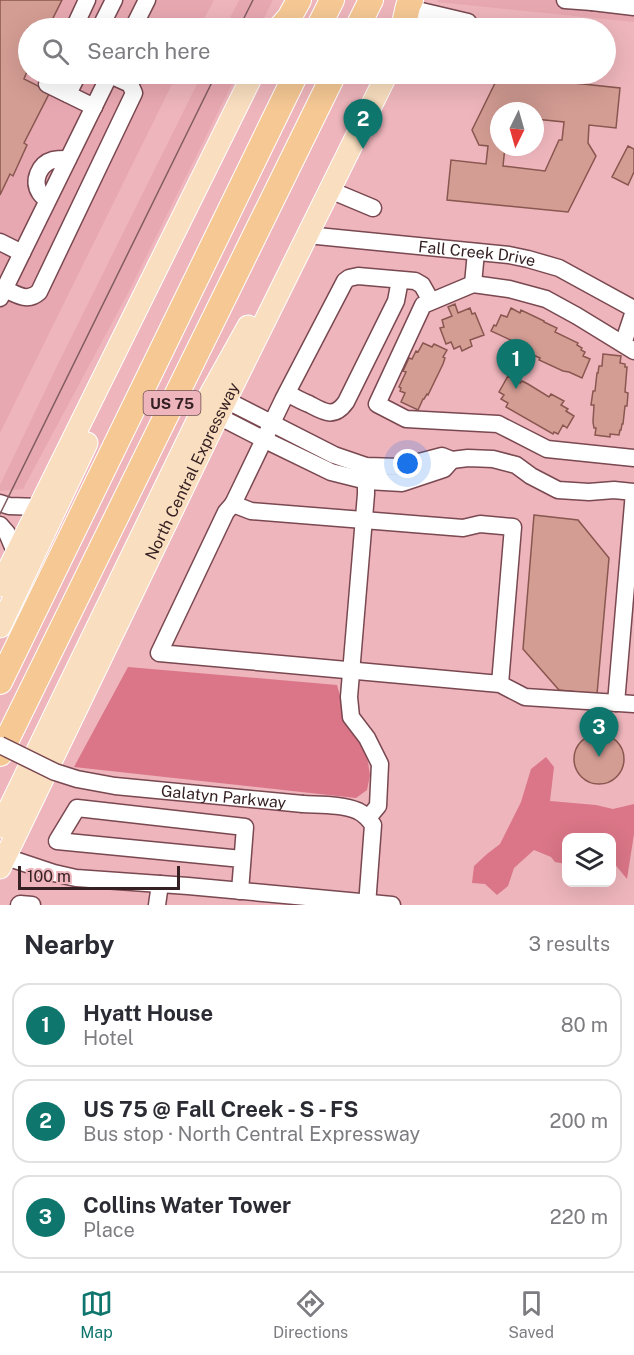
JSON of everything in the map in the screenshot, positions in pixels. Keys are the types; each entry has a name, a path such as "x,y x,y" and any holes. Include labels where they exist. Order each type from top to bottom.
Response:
{"highway":[{"path":"289,18 299,0"},
{"path":"323,18 332,0"},
{"path":"362,18 371,0"},
{"name":"US 75","path":"0,682 291,84"},
{"name":"US 75","path":"0,754 329,84"}],"main road":[{"path":"279,18 288,0"},
{"path":"0,586 248,84"},
{"name":"North Central Expressway","path":"3,863 218,404 308,235 382,84"},
{"path":"0,627 146,321 176,233"},
{"path":"0,827 218,404"}],"street":[{"path":"79,18 87,0"},
{"path":"105,18 114,0"},
{"path":"138,18 147,0"},
{"path":"565,0 634,7"},
{"path":"412,13 443,18"},
{"path":"47,84 94,107"},
{"path":"68,94 73,84"},
{"path":"105,84 2,293 28,298 39,292 134,93 130,84"},
{"path":"330,190 373,208"},
{"name":"Fall Creek Drive","path":"308,235 528,259 559,268 634,310"},
{"path":"0,242 22,252"},
{"path":"473,284 476,252"},
{"path":"431,301 422,285 415,281 358,276 345,281 233,504 226,512 159,653 500,684 525,697 634,704"},
{"path":"287,393 327,413 342,409 396,301 400,279"},
{"path":"634,310 629,348 546,299 509,289 473,284 423,305 377,404 406,419 498,424 547,449 634,458"},
{"path":"218,404 273,424 366,473"},
{"path":"218,404 265,440 331,472 366,473 442,456 452,460 493,459 516,465 558,490 634,492 616,703"},
{"path":"366,473 349,697 351,717 367,738 380,764 378,806 368,818 373,825 367,904"},
{"path":"0,503 9,506 40,507"},
{"path":"233,504 250,511 463,528 480,524 513,526 500,684"},
{"path":"0,525 7,533 16,554"},
{"name":"Galatyn Parkway","path":"0,745 55,772 77,779 104,784 342,807 359,811 368,818"},
{"path":"240,891 245,827 77,808 57,842 242,860"},
{"path":"3,863 76,878 392,905"},
{"path":"157,905 160,884"},
{"path":"19,905 32,905"}],"shaded area":[{"path":"0,0 214,0 204,18 18,18 18,84 172,84 0,433"},
{"path":"239,0 273,0 264,18 230,18"},
{"path":"438,0 634,0 634,22 616,20 616,18 595,18 437,2"},
{"path":"197,84 232,84 128,293 23,489 0,491 0,485"},
{"path":"128,667 337,685 348,724 366,750 370,775 367,790 356,798 74,767"},
{"path":"546,757 554,767 550,801 596,805 613,809 634,804 634,834 627,879 616,866 616,833 562,833 562,863 555,862 551,857 534,850 514,868 508,886 497,895 485,884 472,883 474,866 500,844 521,802 531,769"}],"building":[{"path":"0,0 62,0 53,18 18,18 18,84 34,84 50,92 24,143 27,145 13,176 10,174 0,195"},
{"path":"495,84 583,84 620,88 616,128 589,125 588,143 596,156 568,212 447,200 451,160 486,164 488,146 479,145 472,130"},
{"path":"628,146 634,149 634,172 628,185 612,177"},
{"path":"455,304 458,313 470,308 472,314 475,313 484,335 470,340 472,346 462,351 460,346 454,349 451,342 446,344 440,328 444,327 442,320 452,316 448,307"},
{"path":"511,308 520,313 521,310 544,321 557,328 555,332 578,343 577,345 585,352 583,356 590,359 582,378 539,360 540,358 526,352 528,348 491,331 501,315 507,317"},
{"path":"423,343 432,347 434,344 447,350 443,357 445,358 443,364 418,410 401,402 405,393 400,391 399,387 409,358 412,359"},
{"path":"603,354 621,356 620,363 627,367 625,392 628,393 623,424 619,435 610,434 610,437 595,435 594,405 591,405"},
{"path":"508,376 520,383 522,381 528,384 549,397 551,394 564,401 561,405 574,416 567,428 563,425 558,434 554,432 553,434 506,407 508,403 501,399 504,395 499,392"},
{"path":"534,515 578,520 609,558 597,694 559,690 523,649"},
{"path":"594,734 604,734 617,741 624,754 624,764 617,777 604,784 594,784 585,780 578,773 574,764 574,754 578,745 585,738"}],"tram line":[{"path":"244,18 253,0"},
{"path":"0,514 211,84"}],"place":[{"name":"US 75 @ Fall Creek - S - FS","path":"363,149"},
{"name":"Hyatt House","path":"516,389"},
{"name":"Collins Water Tower","path":"599,757"}]}
